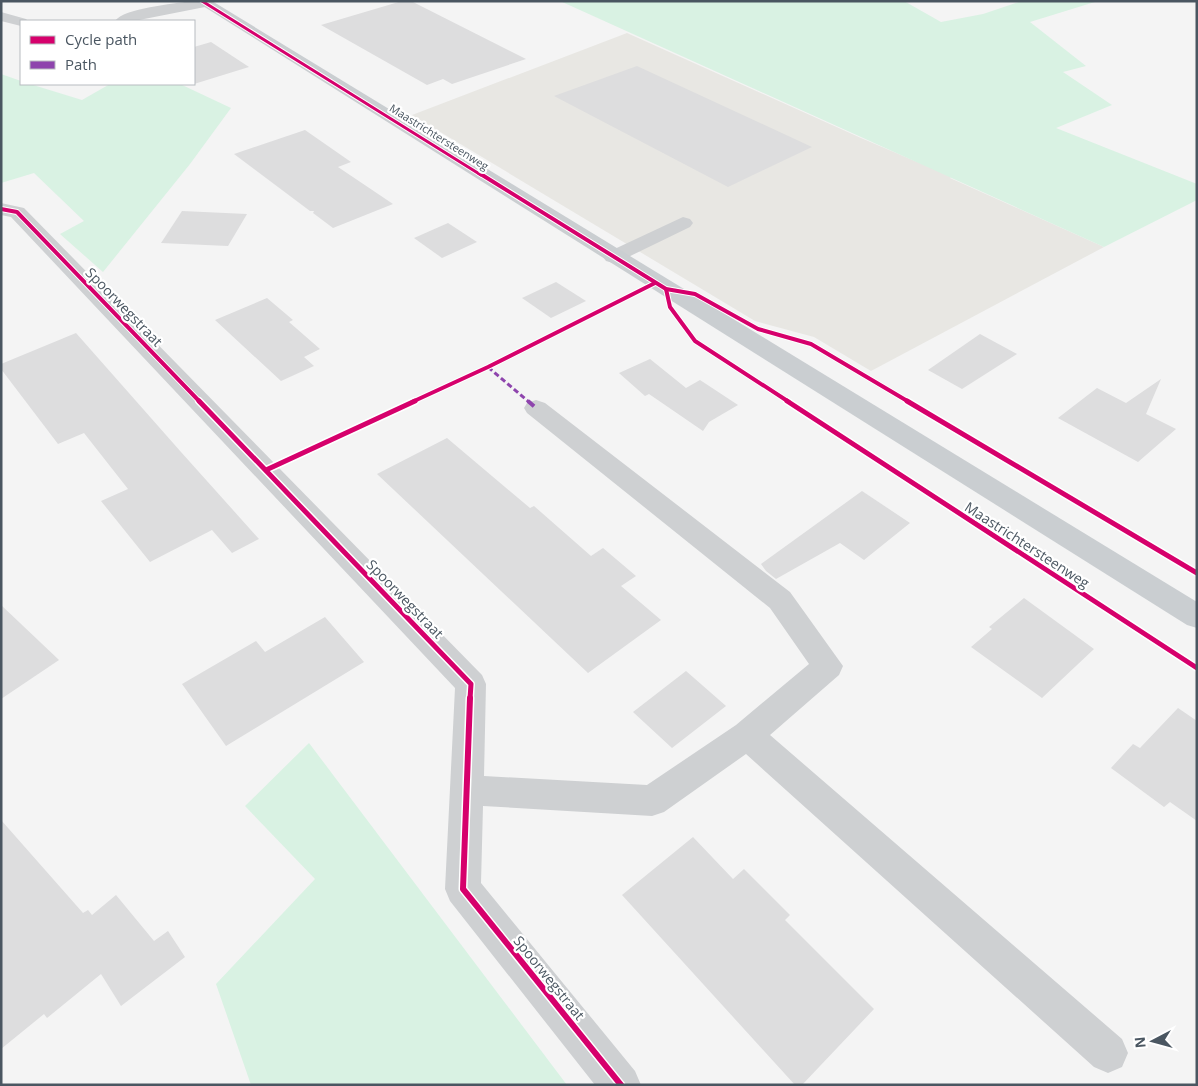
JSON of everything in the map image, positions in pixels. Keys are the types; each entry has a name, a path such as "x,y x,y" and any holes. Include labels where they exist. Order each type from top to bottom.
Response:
{"main road":[{"name":"Maastrichtersteenweg","path":"203,2 1197,617"}],"street":[{"name":"Maastrichtersteenweg","path":"125,20 138,15 203,2"},
{"path":"1,16 20,22"},
{"name":"Spoorwegstraat","path":"1,209 18,212 471,684 464,890 621,1085"},
{"path":"614,257 683,223"},
{"path":"466,790 652,800 747,735 828,666 780,600 536,408"},
{"path":"747,735 1108,1053"}],"shaded area":[{"path":"627,33 922,164 1007,134 950,178 1104,247 871,371 814,337 755,321 412,115"}],"green space":[{"path":"560,1 904,1 941,22 983,14 1022,1 1098,1 1030,22 1086,66 1063,72 1112,105 1056,128 1197,184 1197,200 1104,247"},
{"path":"1,74 20,81 20,85 33,85 82,100 108,85 182,85 231,108 190,164 103,272 60,234 84,221 34,173 1,183"},
{"path":"309,743 567,1085 251,1085 216,984 315,879 245,806"}],"building":[{"path":"402,1 411,1 526,59 452,84 443,79 427,85 321,25"},
{"path":"211,42 249,67 195,84 195,47"},
{"path":"637,66 812,147 728,187 554,96"},
{"path":"305,130 351,162 338,167 393,204 333,228 313,213 314,211 310,211 234,154"},
{"path":"182,211 247,214 228,246 161,243"},
{"path":"448,223 477,242 442,258 414,238"},
{"path":"556,282 586,301 551,318 522,298"},
{"path":"267,298 293,320 289,322 320,349 304,357 314,366 281,381 215,320"},
{"path":"76,333 259,539 232,553 212,530 150,562 101,501 128,489 84,433 58,444 1,369 1,364"},
{"path":"980,334 1017,354 962,389 928,370"},
{"path":"650,359 686,388 700,380 738,405 709,422 703,431 649,394 645,396 619,373"},
{"path":"1161,379 1146,414 1176,429 1138,462 1058,418 1097,388 1126,403"},
{"path":"447,438 530,508 534,506 591,556 603,548 636,576 621,586 661,620 588,673 377,474"},
{"path":"862,491 910,523 864,560 840,543 776,579 766,571 761,564"},
{"path":"1024,598 1094,649 1042,698 971,647 992,629 989,627"},
{"path":"1,605 59,660 1,699"},
{"path":"325,617 364,662 226,746 182,684 256,641 265,652"},
{"path":"686,671 726,706 672,748 633,712"},
{"path":"1178,708 1197,721 1197,821 1170,802 1164,807 1111,768 1133,744 1140,748"},
{"path":"1,820 83,913 88,910 92,915 116,895 154,941 168,931 185,957 121,1006 101,974 47,1018 44,1014 1,1049"},
{"path":"693,837 733,879 744,869 790,915 785,920 874,1009 802,1085 795,1085 622,895"}],"marked path":[{"path":"488,367 536,408"}],"cycle path":[{"path":"202,1 655,283 666,289 695,294 758,329 811,344 1197,573"},
{"path":"1,209 17,212 471,684 463,889 621,1085"},
{"path":"266,470 488,367 655,283"},
{"path":"666,289 670,307 695,341 1197,668"}]}
